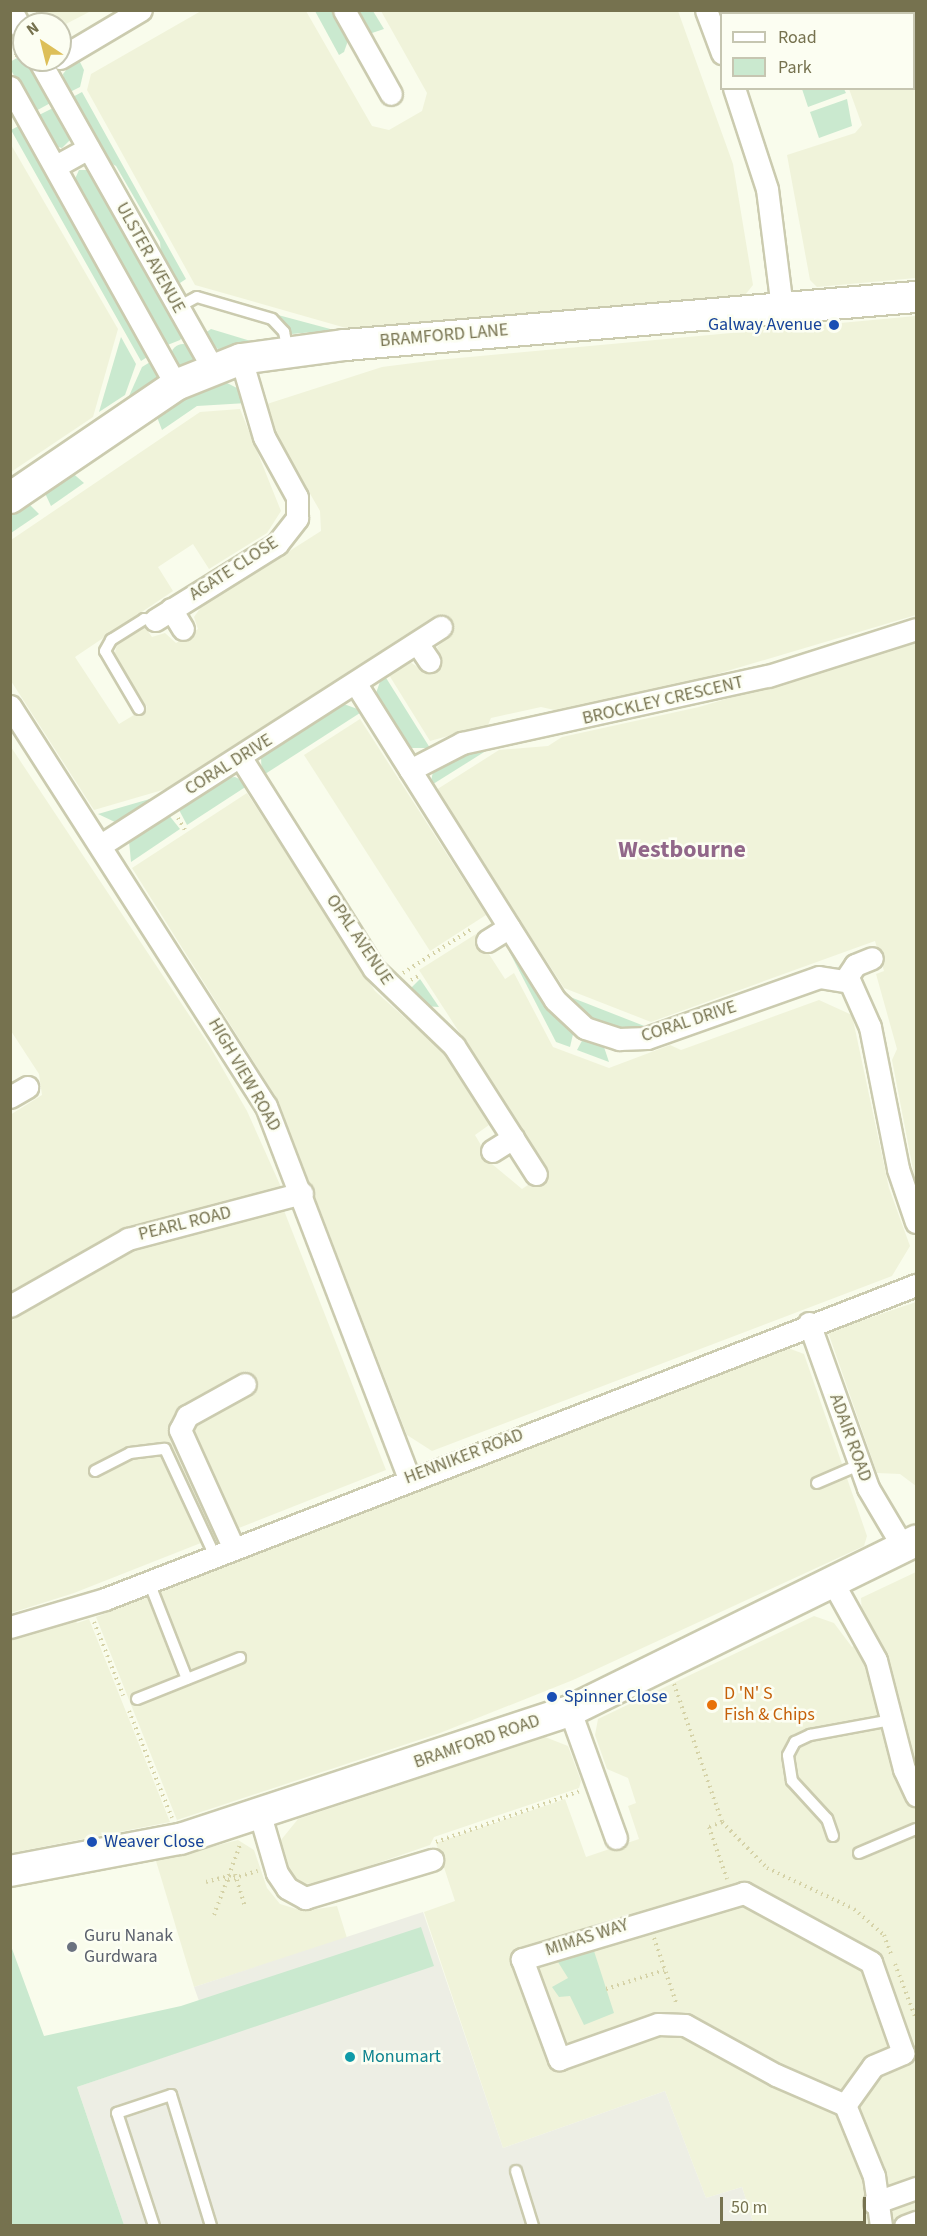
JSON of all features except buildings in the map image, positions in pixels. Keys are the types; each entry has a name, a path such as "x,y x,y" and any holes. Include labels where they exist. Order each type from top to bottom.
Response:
{"main road":[{"name":"BRAMFORD LANE","path":"10,498 176,384 212,367 241,359 288,351 916,297"},
{"name":"BRAMFORD ROAD","path":"10,1871 262,1822 570,1711 668,1666 832,1581 910,1544"}],"street":[{"path":"72,48 141,10"},
{"path":"344,10 391,94"},
{"path":"706,10 720,48"},
{"name":"ULSTER AVENUE","path":"54,72 88,148 212,367"},
{"path":"10,87 176,384"},
{"path":"735,90 767,189 782,308"},
{"path":"56,166 88,148"},
{"name":"AGATE CLOSE","path":"183,629 163,615 277,544 297,518 297,497 264,437 241,359"},
{"name":"CORAL DRIVE","path":"101,845 241,758 441,627"},
{"name":"BROCKLEY CRESCENT","path":"410,770 462,743 768,676 916,629"},
{"path":"417,643 429,661"},
{"name":"CORAL DRIVE","path":"356,684 509,927 570,1016 585,1028 619,1040 665,1033 819,976 845,980"},
{"name":"HIGH VIEW ROAD","path":"12,713 101,845 253,1083 302,1193 409,1478"},
{"name":"OPAL AVENUE","path":"241,758 374,969 448,1039 536,1173"},
{"path":"482,933 509,927"},
{"path":"872,958 855,965 845,980 860,995 870,1027 898,1169 916,1222"},
{"path":"492,1151 513,1138"},
{"name":"PEARL ROAD","path":"10,1306 128,1239 302,1193"},
{"name":"HENNIKER ROAD","path":"10,1627 149,1582 409,1478 809,1323 916,1285"},
{"name":"ADAIR ROAD","path":"809,1323 859,1465 910,1544"},
{"path":"224,1552 180,1430 187,1416 245,1384"},
{"path":"832,1581 876,1660 891,1720 916,1795"},
{"path":"570,1711 616,1838"},
{"path":"262,1822 274,1866 287,1888 315,1899 432,1860"},
{"path":"731,1894 744,1893 871,1962 903,2053 873,2066 845,2105 874,2176 874,2203 882,2226"},
{"name":"MIMAS WAY","path":"731,1894 647,1918 522,1959 559,2059 658,2024 685,2025 776,2075 845,2105"},
{"path":"874,2203 916,2188"},
{"path":"905,2226 916,2222"}],"lane":[{"path":"178,307 197,297 272,319 284,332 288,351"},
{"path":"139,709 105,651 111,640 144,619 163,615"},
{"path":"95,1471 130,1453 165,1449 224,1552"},
{"path":"817,1483 859,1465"},
{"path":"149,1582 187,1679"},
{"path":"137,1699 240,1658"},
{"path":"833,1836 827,1820 792,1781 788,1755 795,1742 810,1735 891,1720"},
{"path":"859,1854 916,1829"},
{"path":"154,2226 117,2113 171,2096 211,2226"},
{"path":"516,2171 533,2226"}],"path":[{"path":"395,978 482,933"},
{"path":"91,1615 180,1839"},
{"path":"668,1666 722,1822 767,1868 854,1909 884,1935 916,2019"},
{"path":"432,1860 436,1839 598,1785"},
{"path":"214,1915 242,1840 262,1822"},
{"path":"722,1822 709,1827 731,1894"},
{"path":"206,1882 236,1877 274,1866"},
{"path":"236,1877 245,1906"},
{"path":"647,1918 685,2025"},
{"path":"606,1989 664,1970"}],"shaded area":[{"path":"91,11 72,21 72,12 40,12"},
{"path":"201,11 306,11 372,126 389,130 422,111 427,93 381,11 678,11 733,164 753,285 745,295 353,330 195,285 87,90 91,74"},
{"path":"736,11 916,11 916,278 817,287 810,280 787,155 855,133 862,125 849,90 915,90 915,12"},
{"path":"10,143 118,329 93,417 11,472"},
{"path":"916,316 916,615 697,680 559,711 541,707 491,718 488,725 430,741 389,675 410,662 424,671 441,661 437,647 450,636 436,615 166,789 94,810 11,681 11,540 200,412 240,409 281,511 267,533 209,569 193,544 158,567 173,591 75,657 119,724 147,707 114,657 117,644 145,627 152,637 165,633 176,643 198,629 194,617 201,607 321,531 320,511 278,438 267,404 382,367"},
{"path":"916,643 916,1185 892,1060 897,1049 876,974 884,971 875,941 651,1022 564,988 436,790 499,750 548,746 562,737 699,707"},
{"path":"360,719 486,915 430,951 304,755"},
{"path":"11,747 209,1045 247,1111 281,1187 125,1229 11,1293 10,1115 42,1095 39,1074 11,1031"},
{"path":"247,793 375,991 443,1052 489,1125 475,1135 492,1164 522,1189 549,1171 419,970 476,934 505,979 514,973 553,1047 609,1068 670,1045 681,1050 819,1000 852,1015 889,1188 910,1246 892,1276 432,1451 407,1435 277,1099 132,868"},
{"path":"283,1208 386,1470 74,1593 11,1613 10,1322 113,1257"},
{"path":"916,1302 916,1486 900,1474 877,1473 828,1332"},
{"path":"788,1348 804,1354 867,1536 864,1546 573,1680 440,1733 177,1820 96,1617"},
{"path":"916,1572 916,2225 754,2225 742,2187 706,2198 665,2091 503,2148 424,1912 455,1901 436,1843 565,1799 586,1857 639,1839 628,1806 636,1803 628,1778 607,1769 595,1735 598,1719 814,1616 834,1623 852,1647 875,1634 862,1614 861,1598"},
{"path":"72,1617 77,1623 89,1619 170,1822 11,1853 11,1636"},
{"path":"545,1737 568,1746 581,1781 579,1788 434,1837 430,1845 320,1883 305,1884 291,1875 281,1840 298,1819"},
{"path":"238,1840 254,1850 267,1888 280,1904 303,1911 337,1906 347,1938 194,1987 156,1861"},
{"path":"423,1912 503,2148 665,2091 706,2198 742,2187 754,2225 124,2225 77,2087 213,2040 194,1987"}],"green space":[{"path":"315,11 337,11 350,35 344,52 339,55"},
{"path":"350,11 373,11 384,29 369,34"},
{"path":"77,56 84,70 80,87 66,94 63,74 72,72 72,62"},
{"path":"12,72 35,72 54,101 34,112"},
{"path":"802,90 844,90 846,93 808,107"},
{"path":"82,92 186,279 180,283 162,264 160,242 116,166 101,158 69,99"},
{"path":"847,99 852,126 819,138 810,112"},
{"path":"57,106 72,138 62,148 54,146 37,116"},
{"path":"24,123 52,173 54,192 121,310 135,322 152,354 141,361 11,130"},
{"path":"79,170 91,170 185,334 180,340 165,346 74,181"},
{"path":"278,315 334,330 292,334"},
{"path":"211,329 254,342 219,350 202,335"},
{"path":"121,337 136,364 125,395 99,412"},
{"path":"183,344 188,345 194,351 194,361 188,367 183,368 178,367 172,361 171,356 172,351 178,345"},
{"path":"155,359 159,372 154,385 125,405 142,367"},
{"path":"223,381 239,389 247,403 197,406 162,430 155,412 175,398"},
{"path":"69,470 84,483 51,506 43,489"},
{"path":"26,501 39,514 11,533 10,511"},
{"path":"383,673 430,748 408,748 375,696"},
{"path":"341,703 363,711 262,776 261,758 272,746"},
{"path":"483,746 489,749 430,786 435,762"},
{"path":"235,777 250,784 187,825 178,808 224,778"},
{"path":"160,796 117,823 98,814"},
{"path":"168,814 180,829 131,862 129,841"},
{"path":"514,948 574,1030 570,1047 556,1042 509,951"},
{"path":"420,979 439,1007 423,1006 407,992"},
{"path":"560,993 652,1029 631,1032 591,1021"},
{"path":"584,1037 603,1044 609,1062 577,1050"},
{"path":"421,1927 434,1966 77,2087 124,2225 11,2225 11,1946 44,2036 181,2006"},
{"path":"594,1951 614,2013 584,2025 570,1996 559,1997 552,1987 568,1978 558,1962"}],"place":[{"name":"Galway Avenue","path":"834,325"},
{"name":"Spinner Close","path":"552,1697"},
{"name":"D 'N' S Fish & Chips","path":"712,1705"},
{"name":"Weaver Close","path":"92,1842"},
{"name":"Guru Nanak Gurdwara","path":"72,1947"},
{"name":"Monumart","path":"350,2057"}],"district":[{"name":"Westbourne","path":"682,850"}]}
